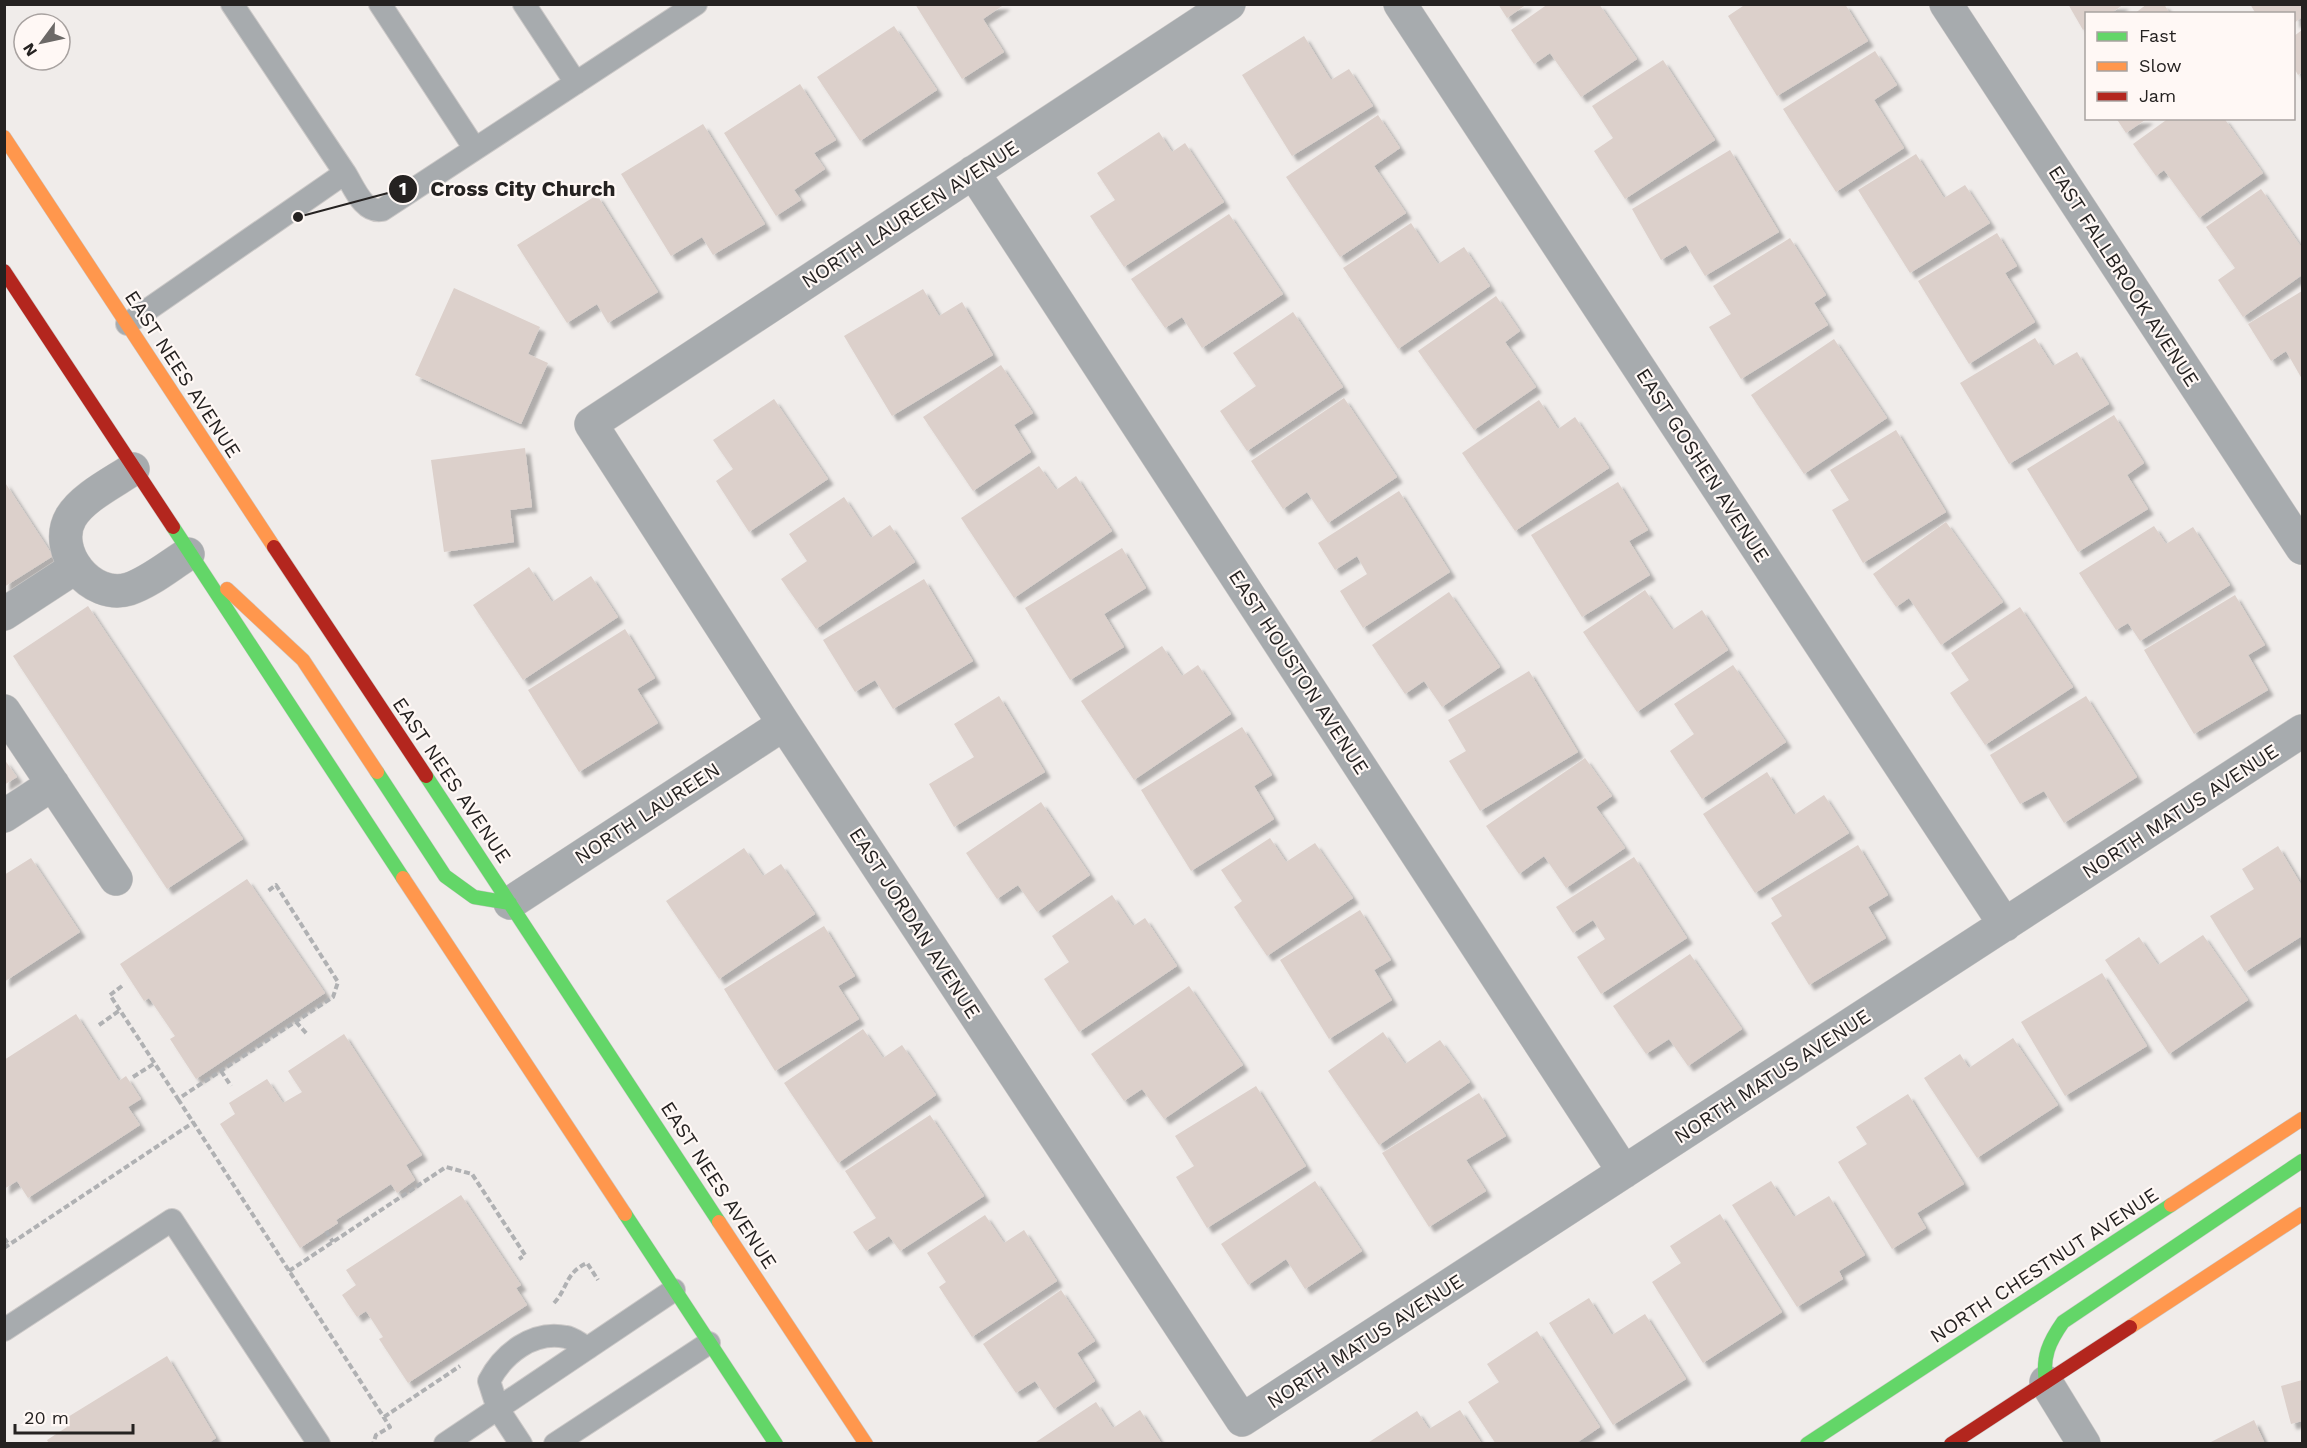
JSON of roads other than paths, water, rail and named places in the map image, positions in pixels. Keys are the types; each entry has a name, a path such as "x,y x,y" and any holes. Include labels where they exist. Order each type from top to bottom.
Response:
{"main road":[{"name":"EAST NEES AVENUE","path":"4,137 866,1443"},
{"path":"4,271 188,554 776,1443"},
{"path":"188,554 303,660 445,876 470,898 490,903 510,903"},
{"name":"NORTH CHESTNUT AVENUE","path":"1807,1443 2302,1119"},
{"path":"2046,1382 2042,1363 2049,1342 2063,1322 2302,1161"},
{"path":"1951,1443 2302,1214"}],"street":[{"name":"NORTH LAUREEN AVENUE","path":"591,424 1229,4"},
{"name":"EAST GOSHEN AVENUE","path":"1400,4 2005,925"},
{"name":"EAST FALLBROOK AVENUE","path":"1946,4 2302,548"},
{"name":"EAST HOUSTON AVENUE","path":"974,172 1624,1172"},
{"name":"EAST JORDAN AVENUE","path":"591,424 784,724 1242,1420"},
{"path":"133,469 73,514 66,527 65,546 76,567 89,580 111,591 128,589 188,554"},
{"path":"4,614 76,567"},
{"path":"4,711 116,879"},
{"name":"NORTH LAUREEN","path":"510,903 784,724"},
{"name":"NORTH MATUS AVENUE","path":"1242,1420 2302,731"},
{"path":"4,816 53,784"},
{"path":"2046,1382 2084,1443"}],"lane":[{"path":"232,4 367,207 375,212 382,210 696,4"},
{"path":"380,4 475,149"},
{"path":"524,4 576,83"},
{"path":"127,324 345,173"},
{"path":"4,1330 172,1220 319,1443"},
{"path":"445,1443 674,1290"},
{"path":"521,1443 498,1409 489,1381 496,1367 514,1350 539,1338 567,1337 588,1348"},
{"path":"555,1443 709,1343"}],"place":[{"name":"Cross City Church","path":"298,217"}]}
